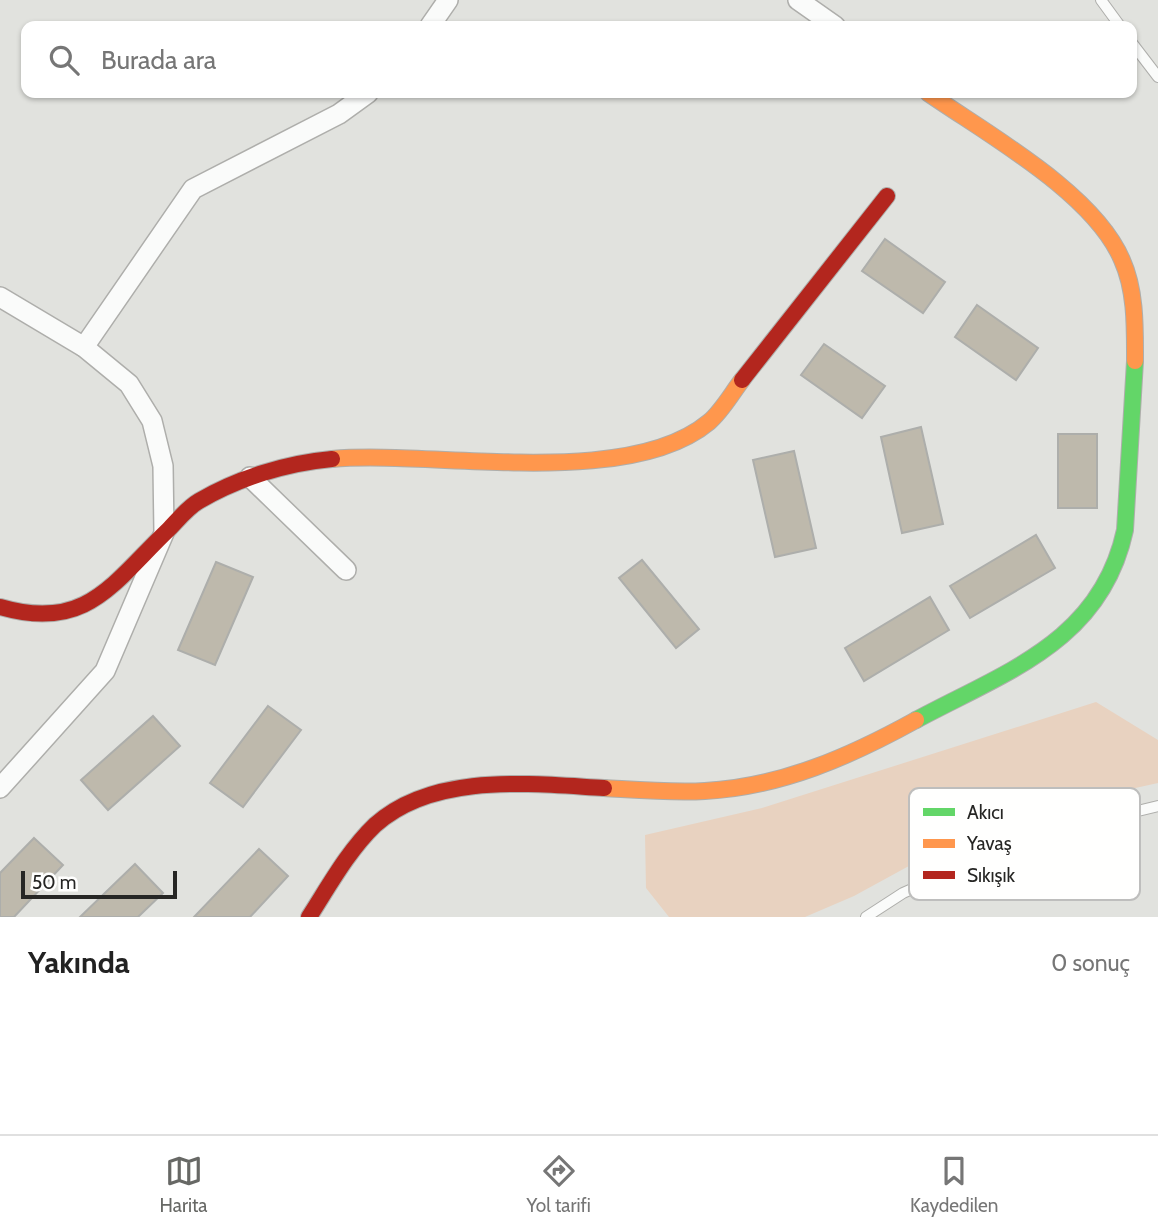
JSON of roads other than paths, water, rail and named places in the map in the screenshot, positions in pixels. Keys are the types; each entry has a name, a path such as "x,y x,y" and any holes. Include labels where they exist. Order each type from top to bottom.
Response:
{"street":[{"path":"433,21 448,0"},
{"path":"798,0 828,21"},
{"path":"84,347 193,189 339,114 361,98"},
{"path":"309,917 363,836 406,804 453,790 514,787 706,791 761,785 811,772 855,754 1059,642 1097,596 1120,553 1136,342 1127,281 1115,245 1082,207 935,98"},
{"path":"0,607 21,613 63,614 92,603 197,502 250,477 310,461 368,456 579,463 656,451 709,422 887,197"},
{"path":"0,297 84,347 129,384 152,421 163,466 164,533 105,671 0,788"},
{"path":"250,477 346,570"}],"lane":[{"path":"1101,0 1116,21"},
{"path":"1137,50 1158,77"},
{"path":"1140,810 1158,806"},
{"path":"866,917 909,890"}]}
